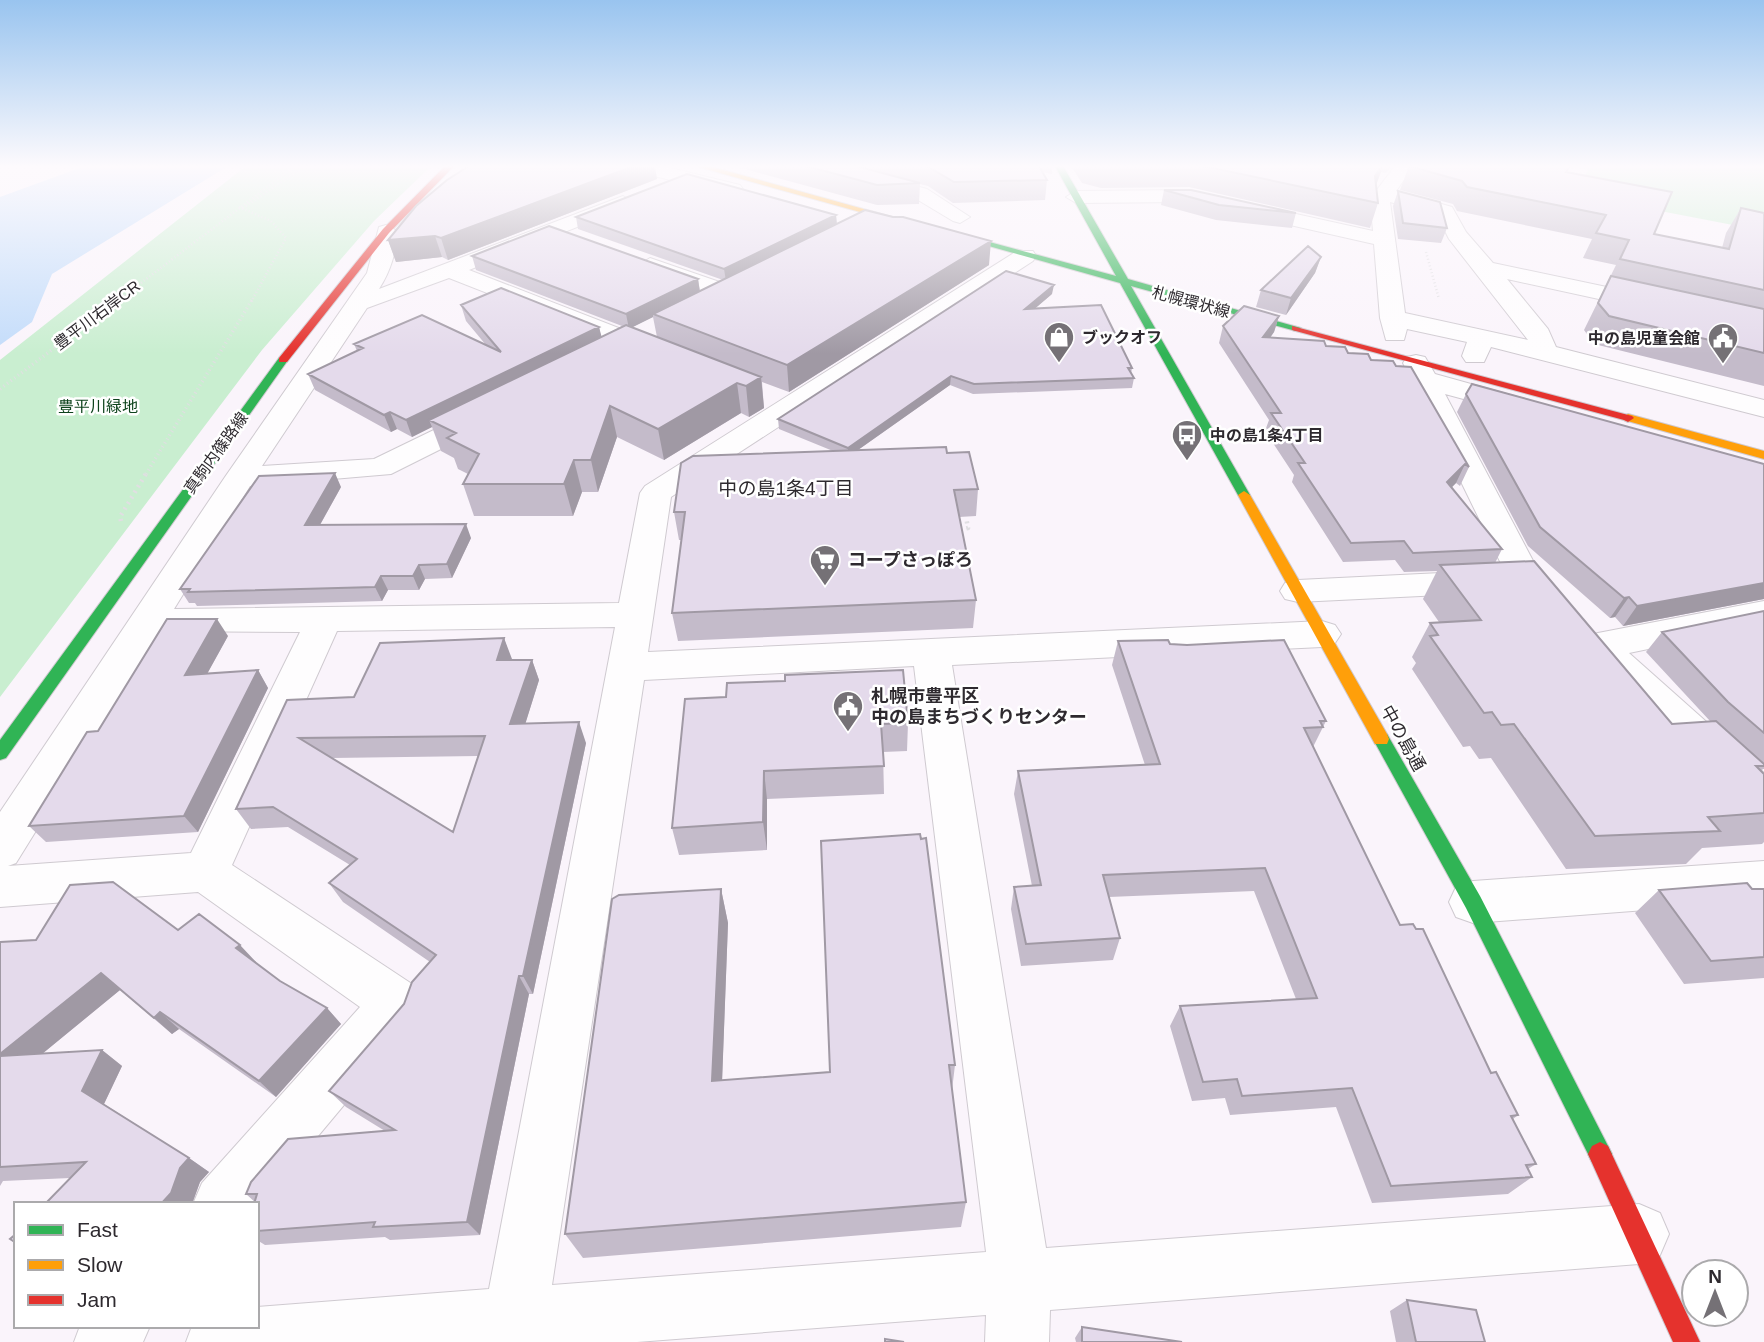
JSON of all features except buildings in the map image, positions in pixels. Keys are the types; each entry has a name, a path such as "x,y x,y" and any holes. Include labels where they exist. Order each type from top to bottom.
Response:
{"main road":[{"name":"真駒内篠路線","path":"0,753 310,323 388,229"},
{"name":"札幌環状線","path":"926,229 1764,455"},
{"name":"中の島通","path":"1094,229 1473,902 1573,1096 1688,1342"},
{"path":"1086,250 1135,264"},
{"name":"札幌環状線","path":"1390,328 1420,361"}],"street":[{"path":"357,303 556,229"},
{"path":"862,229 894,233 932,230"},
{"path":"1334,229 1384,240"},
{"path":"1383,229 1390,328 1476,351 1545,352 1764,409"},
{"path":"1456,229 1539,334 1545,352"},
{"path":"553,230 578,239"},
{"path":"0,850 240,477 378,273 386,250 386,231"},
{"path":"511,1330 656,494 779,401 1025,256"},
{"path":"628,257 729,293"},
{"path":"1485,268 1683,310"},
{"path":"450,270 682,362"},
{"path":"693,312 753,281"},
{"path":"597,360 669,324"},
{"path":"1420,361 1764,475"},
{"path":"1420,361 1526,580 1764,799"},
{"path":"240,477 380,468 501,408"},
{"path":"1298,591 1526,580"},
{"path":"1598,646 1764,613"},
{"path":"147,622 635,615"},
{"path":"205,872 324,619"},
{"path":"626,667 1322,634"},
{"path":"931,653 1012,1203 1019,1282 1017,1342"},
{"path":"0,887 205,872 397,1003 225,1202"},
{"path":"1473,902 1764,881"},
{"path":"218,1342 511,1330 1019,1282 1639,1234"}],"path":[{"name":"豊平川右岸CR","path":"0,389 212,229"},
{"path":"131,572 120,517 265,279 286,238 278,229"},
{"path":"1426,252 1439,299"},
{"path":"962,541 960,528 968,528 966,517"}],"green space":[{"name":"豊平川緑地","path":"167,229 367,229 262,350 0,697 0,360"}],"water":[{"path":"0,229 126,229 52,274 32,322 0,345"}],"traffic: fast":[{"path":"1094,229 1244,495"},
{"path":"982,243 1296,328"},
{"path":"0,753 283,360"},
{"path":"1381,739 1473,902 1600,1154"}],"traffic: slow":[{"path":"929,229 982,243"},
{"path":"1628,418 1764,455"},
{"path":"1244,495 1381,739"}],"traffic: jam":[{"path":"283,360 388,229"},
{"path":"1296,328 1628,418"},
{"path":"1600,1154 1687,1342"}],"place":[{"name":"ブックオフ","path":"1059,364"},
{"name":"中の島児童会館","path":"1723,365"},
{"name":"中の島1条4丁目","path":"1187,462"},
{"name":"コープさっぽろ","path":"825,587"},
{"name":"札幌市豊平区 中の島まちづくりセンター","path":"848,733"}],"district":[{"name":"中の島1条4丁目","path":"786,488"}]}
